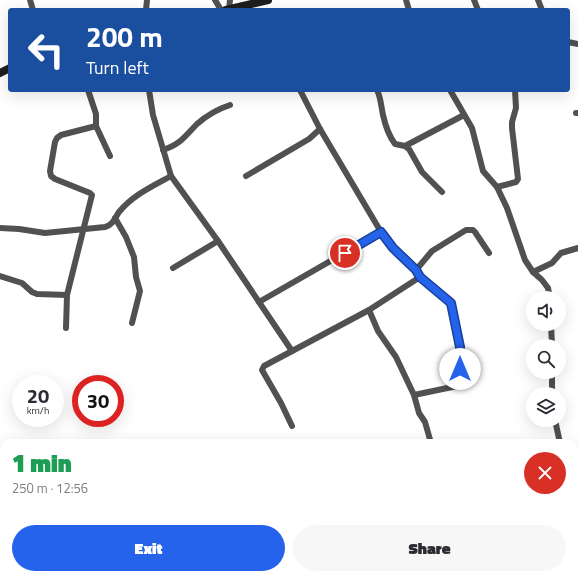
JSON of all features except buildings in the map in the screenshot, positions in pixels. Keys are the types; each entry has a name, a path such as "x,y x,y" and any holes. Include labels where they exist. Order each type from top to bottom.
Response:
{"main road":[{"path":"242,8 258,6 268,0"}],"street":[{"path":"215,0 223,8"},
{"path":"89,92 96,114 96,126 110,156"},
{"path":"149,92 151,108 171,176 218,241 292,351"},
{"path":"301,92 320,129 381,232 393,248 416,270 420,277 451,303 460,347 460,384 457,386 414,395"},
{"path":"378,92 381,98 383,114 392,140 395,144 405,146 412,153 422,172 442,192"},
{"path":"451,92 475,134 483,171 497,187 509,212 525,260 533,272 542,280 549,291"},
{"path":"497,187 516,182 518,179 512,128 516,108 515,92"},
{"path":"163,150 178,144 198,123 218,109 230,105"},
{"path":"405,146 464,114"},
{"path":"66,328 67,295 82,230 92,195 55,179 51,176 50,171 55,142 60,135 96,126"},
{"path":"246,176 310,139 320,129"},
{"path":"0,228 19,229 39,233 82,230 109,226 120,211 141,193 171,176"},
{"path":"115,218 126,237 134,256 136,277 140,292 132,323"},
{"path":"416,270 432,251 470,230 475,232 489,253"},
{"path":"259,302 381,232"},
{"path":"173,268 218,241"},
{"path":"533,272 552,263 561,253 578,248"},
{"path":"0,276 22,283 32,292 37,294 67,295"},
{"path":"292,426 262,370 264,366 370,310 420,277"},
{"path":"370,310 378,331 396,357 414,395 419,413 425,422 429,439"},
{"path":"557,427 559,439"}],"route":[{"path":"345,253 381,232 393,248 416,270 420,277 451,303 460,347 460,369"}]}
